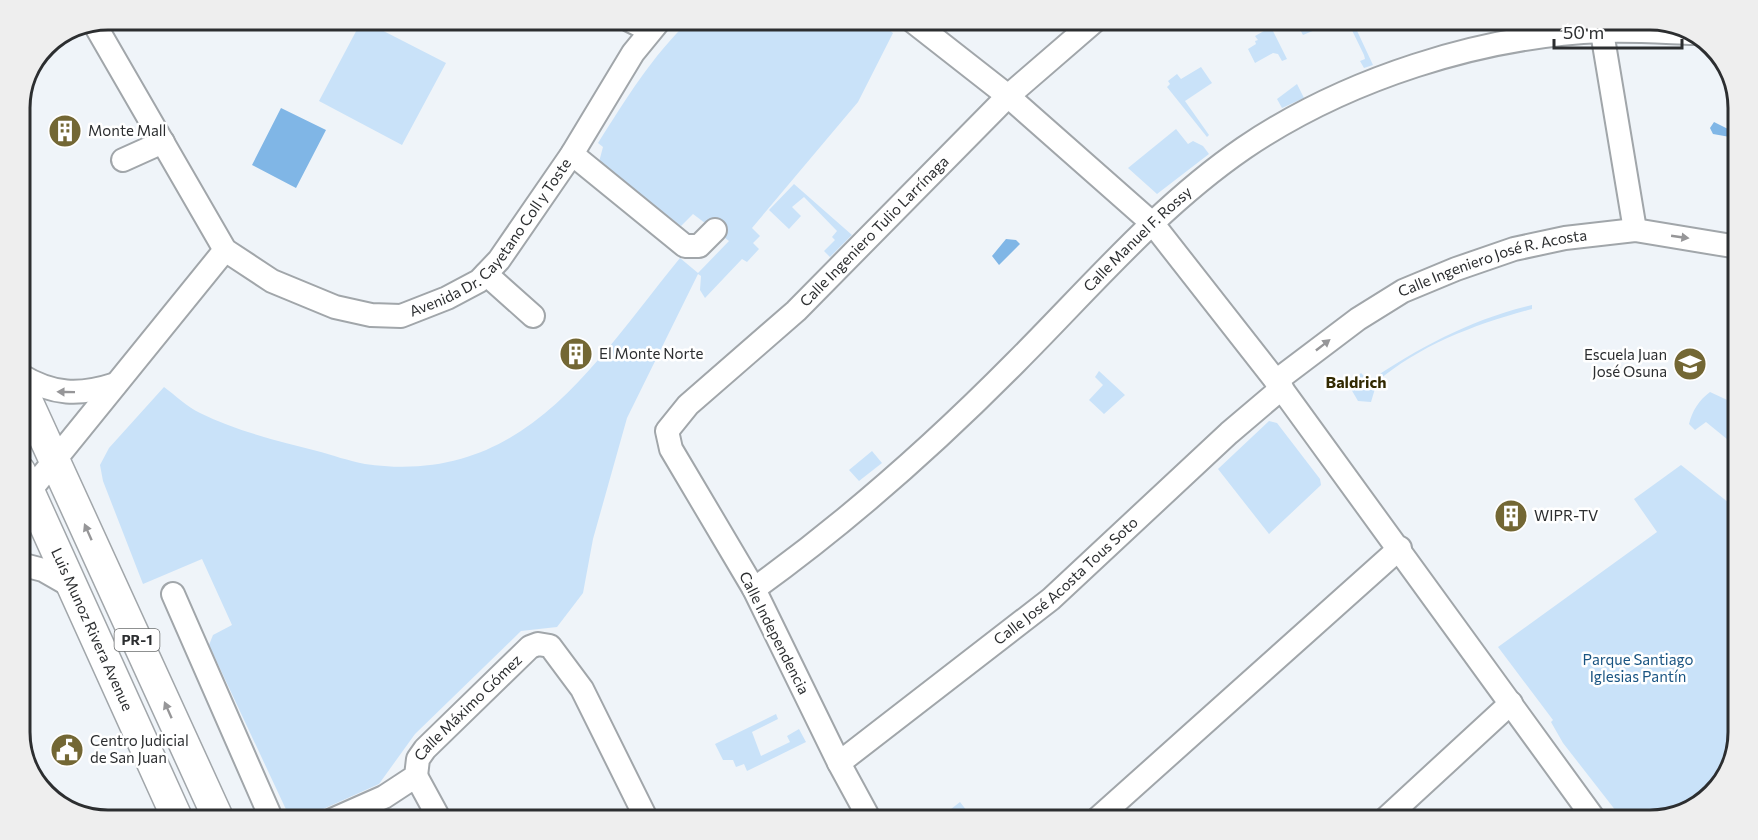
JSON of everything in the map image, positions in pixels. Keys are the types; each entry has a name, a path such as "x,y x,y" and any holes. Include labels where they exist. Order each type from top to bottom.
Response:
{"main road":[{"name":"PR-1","path":"30,407 214,810"},
{"name":"Luis Munoz Rivera Avenue","path":"30,502 173,810"}],"street":[{"name":"Avenida Dr. Cayetano Coll y Toste","path":"225,250 272,280 335,307 371,315 401,315 447,298 486,274 499,260 572,154 651,30"},
{"path":"924,30 1008,96 1153,224 1279,384 1588,810"},
{"name":"Calle Ingeniero Tulio Larrínaga","path":"671,449 668,431 677,416 796,311 1008,96 1084,30"},
{"name":"Calle Manuel F. Rossy","path":"754,589 794,560 923,452 990,389 1153,224 1195,186 1245,148 1343,95 1455,53 1573,30"},
{"path":"1602,30 1635,230"},
{"path":"30,481 54,459 225,250 98,31"},
{"path":"123,160 163,142"},
{"path":"572,154 685,246 699,246 715,230"},
{"name":"Calle Ingeniero José R. Acosta","path":"1279,384 1380,305 1430,279 1514,249 1565,238 1635,230 1728,245"},
{"path":"486,274 533,316"},
{"path":"30,380 49,390 59,392 83,391 116,384"},
{"name":"Calle José Acosta Tous Soto","path":"839,763 1051,599 1279,384"},
{"name":"Calle Independencia","path":"671,449 754,589 839,763 865,810"},
{"path":"1107,810 1400,548"},
{"path":"30,567 43,570 71,586"},
{"path":"173,594 269,810"},
{"name":"Calle Máximo Gómez","path":"355,810 384,797 416,776 418,759 425,749 530,647 544,645 553,649 582,689 642,810"},
{"path":"1395,810 1511,703"},
{"path":"416,776 435,810"}],"green space":[{"path":"357,30 382,30 446,63 402,145 319,101"},
{"path":"680,30 889,30 893,33 858,102 752,228 760,236 753,243 759,249 747,262 742,259 705,298 700,290 701,276 698,274 627,418 593,539 583,593 557,627 521,631 415,734 379,784 321,810 286,810 209,645 213,635 232,625 202,559 143,584 103,481 100,465 109,448 164,387 195,410 228,425 365,464 421,466 469,456 512,437 550,409 584,376 680,258 698,273 729,241 693,214 681,226 599,162 603,147 598,143 640,78"},
{"path":"1266,30 1272,30 1287,59 1282,61 1278,54 1273,53 1255,63 1248,49 1256,44 1255,41 1258,40 1255,36"},
{"path":"1300,30 1315,30 1303,35"},
{"path":"1352,30 1357,30 1373,65 1364,68 1360,61 1365,59"},
{"path":"1201,67 1212,83 1185,101 1209,135 1207,137 1167,87 1170,84 1168,81 1177,74 1181,79"},
{"path":"1297,84 1304,98 1282,108 1277,99"},
{"path":"1176,129 1188,144 1193,141 1203,146 1209,154 1157,194 1128,168"},
{"path":"794,184 852,235 830,257 824,251 835,240 832,237 837,231 804,197 792,207 801,216 789,229 769,210"},
{"path":"1532,305 1532,309 1471,328 1411,357 1377,382 1371,402 1358,401 1351,389 1351,382 1361,373 1369,381 1427,346 1468,326"},
{"path":"1099,371 1125,395 1104,414 1089,400 1103,385 1095,377"},
{"path":"1710,392 1728,400 1728,440 1706,422 1695,430 1689,424 1696,406"},
{"path":"1269,421 1277,423 1320,479 1321,485 1269,534 1218,469"},
{"path":"872,451 882,463 859,481 849,470"},
{"name":"Parque Santiago Iglesias Pantín","path":"1681,465 1728,502 1728,732 1725,752 1715,775 1701,791 1689,800 1660,809 1615,810 1563,743 1551,722 1553,720 1498,647 1657,532 1634,499"},
{"path":"776,714 778,719 752,732 761,756 790,742 787,736 799,729 806,742 747,771 744,764 736,767 733,760 723,760 715,744"},
{"path":"960,802 966,810 950,810"}],"water":[{"path":"281,108 326,130 296,188 252,165"},
{"path":"1714,122 1728,129 1728,137 1713,134 1710,128"},
{"path":"1006,239 1016,240 1020,244 999,265 992,256"}],"place":[{"name":"Monte Mall","path":"65,131"},
{"name":"El Monte Norte","path":"576,354"},
{"name":"Escuela Juan José Osuna","path":"1690,364"},
{"name":"WIPR-TV","path":"1511,516"},
{"name":"Centro Judicial de San Juan","path":"67,750"}],"district":[{"name":"Baldrich","path":"1356,382"}]}
